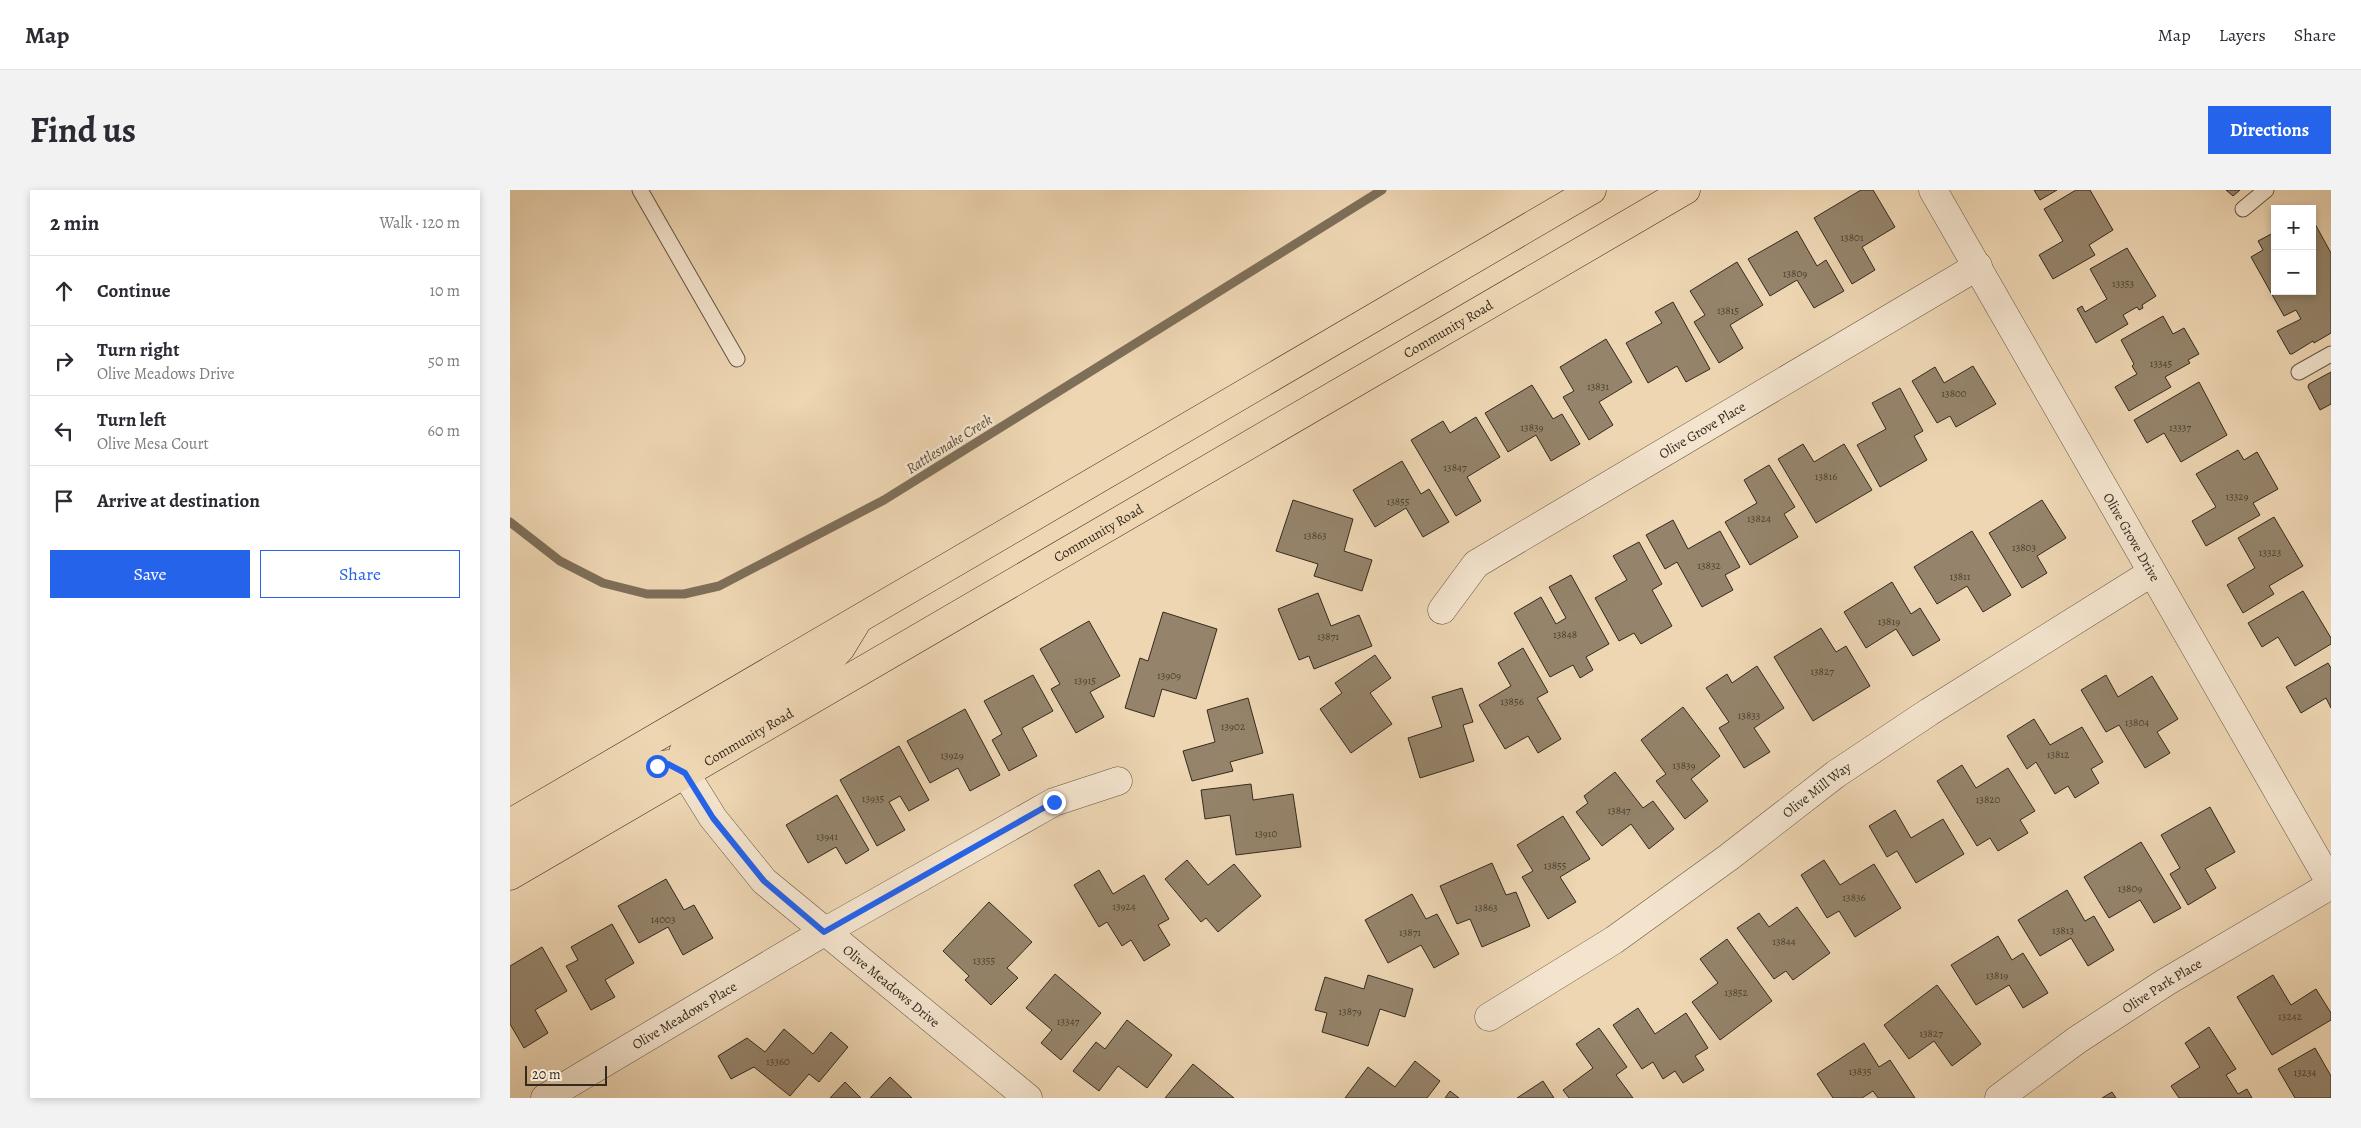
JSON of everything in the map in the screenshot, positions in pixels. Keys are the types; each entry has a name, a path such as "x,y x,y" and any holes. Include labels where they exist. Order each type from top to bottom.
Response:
{"main road":[{"path":"510,823 1592,190"},
{"name":"Community Road","path":"510,876 1686,190"},
{"path":"685,773 680,761 683,750 688,744 830,660 841,648 858,620"},
{"path":"510,853 657,766 668,764 685,773"}],"street":[{"name":"Olive Grove Drive","path":"1933,190 2331,884"},
{"name":"Olive Grove Place","path":"1442,610 1476,564 1978,266"},
{"name":"Olive Mill Way","path":"1489,1017 1614,940 1729,857 1836,774 1928,712 2151,573"},
{"name":"Olive Meadows Drive","path":"685,773 713,818 764,881 1028,1098"},
{"name":"Olive Meadows Place","path":"545,1098 824,932 1054,802 1118,781"},
{"name":"Olive Park Place","path":"1999,1098 2077,1040 2166,982 2331,884"}],"lane":[{"path":"640,190 737,359"},
{"path":"2243,209 2266,190"},
{"path":"2299,372 2331,354"}],"building":[{"path":"1861,190 1873,190 1895,227 1862,247 1875,270 1852,284 1814,218"},
{"path":"2034,190 2057,190 2040,200"},
{"path":"2076,190 2090,190 2113,230 2089,245 2095,255 2053,279 2039,255 2063,241 2044,209"},
{"path":"2226,190 2240,190 2233,196"},
{"path":"2316,226 2331,253 2331,333 2290,354 2277,331 2301,319 2296,310 2284,316 2272,295 2316,295"},
{"path":"1797,231 1817,266 1826,260 1844,291 1814,308 1797,280 1770,296 1748,259"},
{"path":"2271,234 2271,293 2251,257 2263,250 2258,241"},
{"path":"2127,248 2156,296 2142,305 2143,308 2139,310 2137,307 2123,315 2128,324 2096,343 2077,309 2082,306 2085,312 2107,299 2090,269"},
{"path":"1737,262 1763,305 1730,325 1743,348 1719,363 1694,322 1705,315 1690,291"},
{"path":"1673,302 1710,369 1686,382 1677,366 1648,383 1626,343 1662,323 1655,312"},
{"path":"2163,316 2173,334 2184,328 2199,354 2188,360 2190,363 2165,377 2171,387 2129,411 2115,387 2137,374 2132,366 2134,364 2121,340"},
{"path":"1606,339 1632,382 1599,402 1613,425 1589,440 1563,397 1574,391 1560,367"},
{"path":"1973,366 1996,404 1956,427 1950,416 1937,423 1912,381 1935,367 1944,383"},
{"path":"2331,372 2331,404 2320,410 2308,387 2309,384"},
{"path":"2199,382 2227,435 2181,462 2164,433 2147,443 2134,420"},
{"path":"1532,385 1553,419 1562,414 1580,444 1551,461 1536,435 1508,452 1485,413"},
{"path":"1900,388 1923,431 1914,436 1927,460 1880,487 1857,445 1886,429 1872,403"},
{"path":"1476,417 1500,457 1467,477 1481,501 1456,516 1411,440 1443,421 1450,433"},
{"path":"1803,444 1814,462 1844,444 1872,490 1816,523 1778,459"},
{"path":"2238,450 2244,460 2257,452 2278,489 2253,503 2260,515 2206,546 2192,521 2216,507 2196,474"},
{"path":"1402,461 1421,494 1429,489 1449,522 1423,537 1406,508 1375,527 1353,490"},
{"path":"1769,465 1795,507 1784,514 1798,537 1750,565 1725,522 1757,503 1744,480"},
{"path":"1293,500 1353,519 1344,551 1372,560 1362,591 1314,576 1318,564 1276,551"},
{"path":"2042,500 2066,538 2037,556 2047,573 2022,588 1989,533"},
{"path":"2274,517 2303,566 2269,586 2274,594 2243,613 2227,585 2255,568 2238,538"},
{"path":"1673,520 1688,549 1720,531 1740,567 1725,575 1733,590 1702,607 1677,562 1665,569 1646,535"},
{"path":"1972,531 2011,595 1983,612 1967,586 1937,604 1914,567"},
{"path":"1639,542 1662,584 1652,590 1672,626 1641,644 1634,633 1619,641 1595,598 1627,580 1613,556"},
{"path":"1571,575 1609,644 1586,657 1593,670 1580,678 1573,665 1550,677 1514,613 1541,597 1556,624 1566,618 1549,587"},
{"path":"1892,582 1911,614 1920,608 1940,640 1913,656 1896,629 1866,648 1844,612"},
{"path":"2303,591 2331,638 2331,644 2295,666 2278,637 2262,647 2248,623"},
{"path":"1318,593 1331,626 1359,615 1372,646 1314,669 1309,656 1299,660 1278,609"},
{"path":"1163,612 1217,629 1196,699 1162,689 1154,717 1125,708 1140,658 1148,661"},
{"path":"1089,621 1120,676 1090,692 1104,717 1076,733 1051,689 1060,684 1040,649"},
{"path":"1821,628 1836,652 1846,646 1870,686 1813,721 1774,657"},
{"path":"1523,648 1548,692 1537,698 1561,739 1538,753 1528,736 1505,749 1479,705 1511,686 1498,663"},
{"path":"1375,655 1391,678 1370,693 1392,724 1351,753 1320,709 1342,693 1335,683"},
{"path":"2328,663 2331,668 2331,708 2326,698 2301,713 2286,687"},
{"path":"1757,666 1784,708 1754,728 1770,752 1744,768 1719,728 1729,722 1706,688 1727,674 1732,683"},
{"path":"1033,675 1053,711 1022,728 1037,756 1009,771 992,740 1002,734 984,701"},
{"path":"2106,675 2118,697 2152,676 2178,719 2157,732 2170,753 2145,768 2119,725 2106,732 2081,690"},
{"path":"1462,688 1473,722 1463,725 1474,761 1420,778 1408,738 1442,727 1432,697"},
{"path":"1248,698 1263,753 1230,762 1233,771 1192,781 1183,751 1215,742 1207,710"},
{"path":"1683,707 1720,756 1691,779 1708,801 1685,819 1656,781 1666,774 1641,740"},
{"path":"965,709 1000,775 970,791 958,768 930,783 907,741"},
{"path":"2034,719 2050,745 2082,727 2103,762 2091,769 2099,783 2075,798 2068,786 2055,794 2036,762 2027,769 2007,736"},
{"path":"899,746 929,800 909,811 900,796 889,802 905,830 877,846 840,780"},
{"path":"1962,765 1976,788 2008,768 2035,811 2020,820 2028,833 1998,851 1990,838 1977,846 1937,781"},
{"path":"1615,772 1643,808 1653,801 1674,829 1649,849 1631,824 1602,846 1576,812 1588,803 1584,796"},
{"path":"1251,784 1253,800 1293,794 1301,847 1236,855 1230,815 1205,819 1201,790"},
{"path":"837,795 869,850 846,864 836,847 808,863 786,825"},
{"path":"2210,807 2235,852 2205,869 2216,888 2188,905 2170,874 2180,868 2161,835"},
{"path":"1895,810 1911,838 1943,819 1964,854 1916,883 1897,851 1887,857 1869,826"},
{"path":"1563,816 1590,859 1560,877 1576,902 1548,919 1522,877 1533,871 1517,845"},
{"path":"2141,842 2181,908 2154,923 2140,900 2109,918 2084,877"},
{"path":"1187,860 1208,885 1234,864 1261,896 1218,932 1206,918 1201,922 1165,879"},
{"path":"1824,860 1840,885 1874,864 1901,908 1855,937 1839,911 1827,918 1801,875"},
{"path":"1492,863 1506,895 1516,892 1530,926 1482,947 1470,919 1457,924 1440,886"},
{"path":"1099,870 1113,894 1144,875 1169,919 1158,925 1170,945 1144,961 1131,940 1122,946 1107,922 1099,927 1074,885"},
{"path":"666,879 684,910 694,905 713,938 683,955 668,927 639,943 618,906"},
{"path":"2067,890 2085,921 2094,916 2114,950 2088,966 2071,938 2040,956 2018,920"},
{"path":"1412,894 1426,919 1437,914 1459,954 1434,968 1421,945 1388,963 1365,920"},
{"path":"989,902 1032,942 1007,968 1018,978 991,1005 965,980 969,976 943,951"},
{"path":"1797,907 1830,953 1793,980 1786,971 1774,979 1737,928 1759,913 1769,927"},
{"path":"612,924 634,963 605,980 615,997 591,1010 566,966 578,960 571,947"},
{"path":"1998,936 2012,960 2023,953 2048,993 2023,1008 2009,985 1976,1005 1951,965"},
{"path":"1727,939 1772,1001 1720,1040 1692,1002 1718,983 1700,959"},
{"path":"542,947 567,991 535,1010 548,1033 524,1048 510,1024 510,966"},
{"path":"1055,974 1101,1013 1061,1060 1041,1043 1052,1030 1026,1008"},
{"path":"1368,975 1413,989 1405,1017 1380,1009 1368,1046 1322,1032 1327,1013 1315,1010 1325,977 1364,989"},
{"path":"2273,975 2291,1005 2316,989 2331,1013 2331,1020 2272,1055 2237,997"},
{"path":"1937,985 1981,1044 1952,1066 1934,1041 1909,1059 1884,1025"},
{"path":"1638,1008 1655,1034 1686,1013 1708,1048 1695,1056 1704,1070 1683,1083 1675,1071 1663,1079 1653,1062 1642,1069 1613,1025"},
{"path":"1127,1020 1172,1055 1147,1088 1118,1066 1099,1091 1073,1071 1096,1042 1105,1049"},
{"path":"2209,1027 2236,1069 2226,1075 2238,1094 2247,1089 2252,1098 2179,1098 2171,1086 2200,1067 2185,1043"},
{"path":"1599,1028 1627,1067 1616,1075 1633,1098 1569,1098 1563,1090 1593,1068 1576,1044"},
{"path":"784,1029 813,1054 831,1032 848,1047 819,1082 809,1074 790,1096 754,1067 731,1079 718,1056 747,1038 765,1052"},
{"path":"1864,1043 1879,1067 1890,1060 1915,1098 1878,1098 1873,1091 1862,1098 1833,1098 1817,1074"},
{"path":"2315,1048 2331,1076 2331,1098 2295,1098 2278,1069"},
{"path":"1415,1061 1440,1081 1427,1098 1345,1098 1368,1067 1395,1087"},
{"path":"1193,1064 1234,1098 1165,1098"},
{"path":"890,1077 912,1098 870,1098"},
{"path":"1543,1081 1554,1098 1517,1098"},
{"path":"845,1082 861,1098 830,1098"},
{"path":"1450,1091 1459,1098 1445,1098"},
{"path":"2112,1092 2116,1098 2102,1098"}],"waterway":[{"name":"Rattlesnake Creek","path":"510,522 560,561 603,583 647,594 684,594 719,586 884,500 1382,190"}],"route":[{"path":"657,766 668,764 685,773 713,818 764,881 824,932 1054,802"}]}
